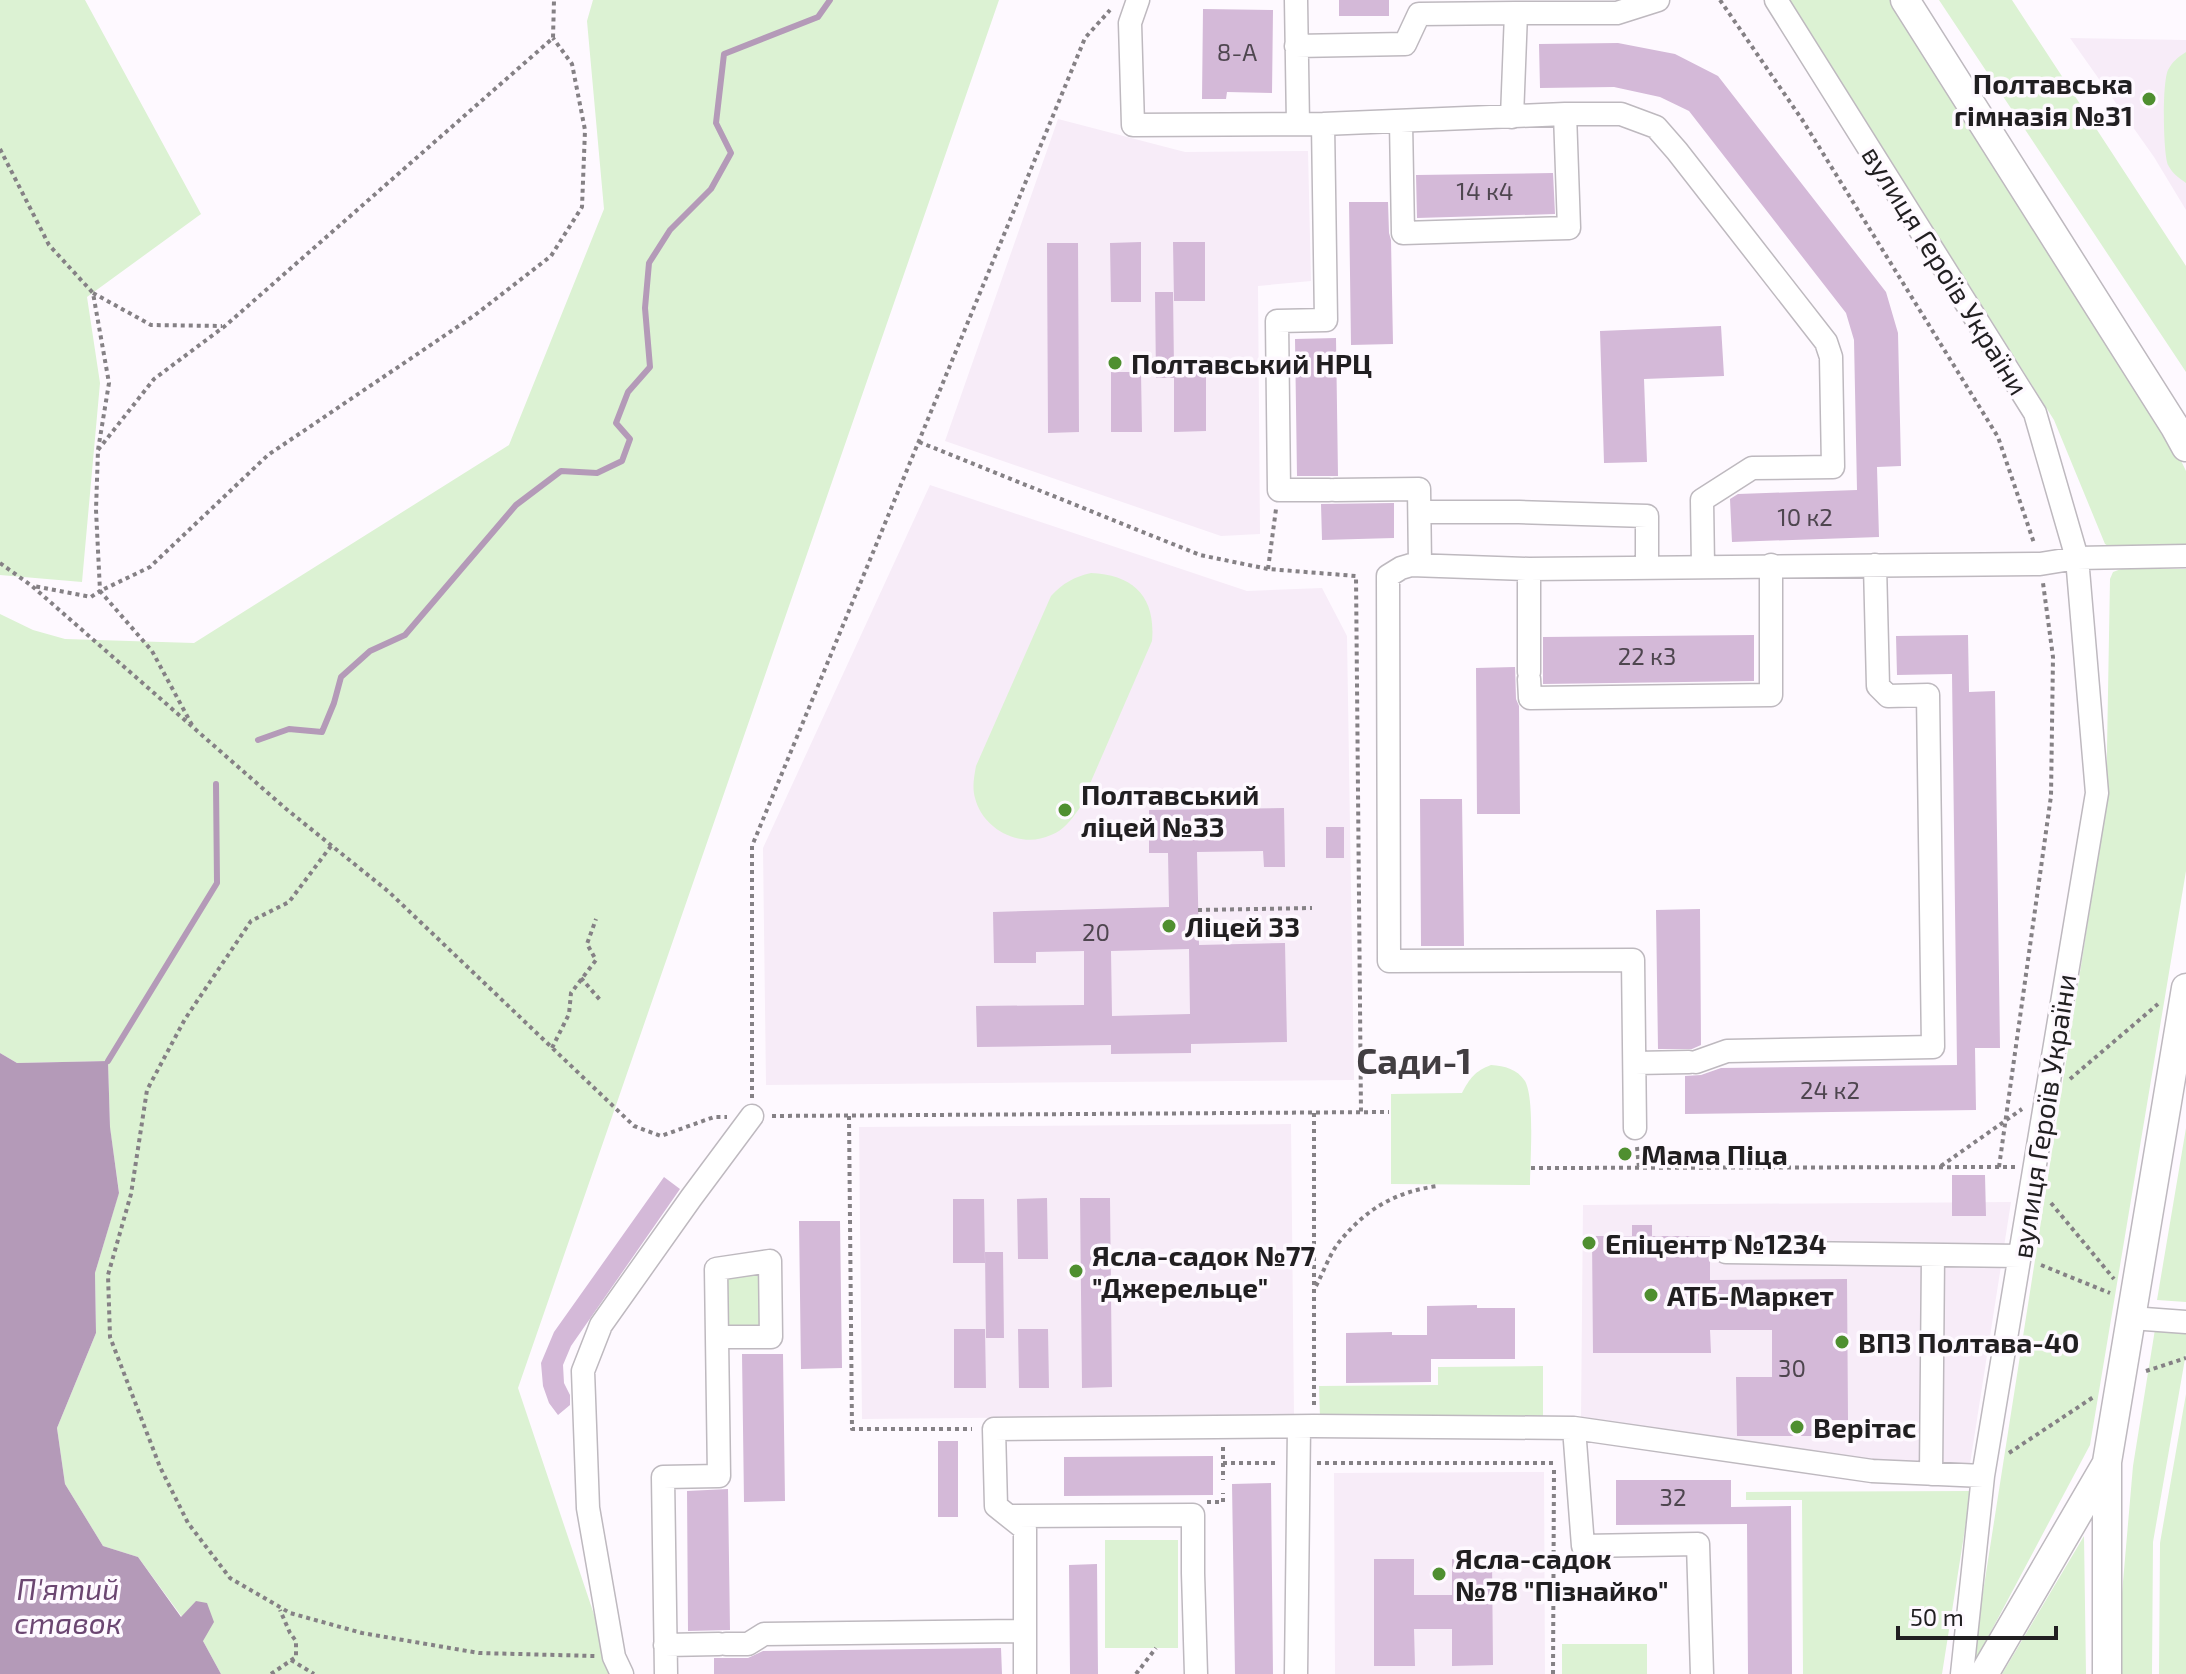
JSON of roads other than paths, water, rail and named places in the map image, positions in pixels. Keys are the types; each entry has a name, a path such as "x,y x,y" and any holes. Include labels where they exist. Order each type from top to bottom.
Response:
{"main road":[{"path":"1905,0 2182,434"},
{"path":"2107,1674 2107,1462 2132,1310 2175,993"},
{"path":"1984,1674 2107,1462"}],"street":[{"path":"1138,0 1130,23 1133,125 1323,124 1621,114 1656,127 1826,342 1831,357 1833,467 1752,468 1702,500 1703,566"},
{"path":"1296,0 1298,124"},
{"path":"1296,46 1405,44 1419,14 1617,13 1658,0"},
{"name":"вулиця Героїв України","path":"1776,0 2035,413 2077,558 2097,793 1983,1476 1962,1674"},
{"path":"1512,117 1516,13"},
{"path":"1401,122 1403,233 1569,228 1565,114"},
{"path":"1323,124 1326,320 1277,321 1279,490 1419,489 1420,565"},
{"path":"1420,512 1647,516 1647,566"},
{"path":"1635,1128 1633,960 1389,961 1388,576 1401,568 1420,565 1529,569 2040,564 2077,558 2186,556"},
{"path":"1529,569 1530,698 1771,695 1771,565"},
{"path":"1635,1063 1693,1062 1727,1051 1933,1047 1928,695 1888,696 1878,686 1875,565"},
{"path":"618,1665 588,1508 583,1371 601,1325 752,1116"},
{"path":"1726,1252 2020,1256"},
{"path":"1931,1474 1933,1256"},
{"path":"2132,1310 2186,1322"},
{"path":"666,1674 663,1477 719,1476 717,1337"},
{"path":"1296,1674 1298,1463 1307,1427"},
{"path":"1574,1428 1583,1546 1698,1544 1702,1674"},
{"path":"1025,1674 1025,1529 996,1506 994,1429 1574,1428 1872,1471 1983,1476"},
{"path":"1009,1516 1193,1515 1196,1674"},
{"path":"665,1645 748,1644 764,1634 1025,1631"}],"water":[{"name":"П'ятий ставок","path":"0,1053 17,1063 108,1061 110,1127 119,1193 95,1273 96,1333 57,1428 65,1484 103,1546 138,1557 181,1617 196,1601 207,1603 214,1622 203,1641 221,1674 0,1674"}],"waterway":[{"path":"258,740 289,729 322,732 341,677 370,651 405,635 516,505 561,471 597,473 622,461 630,439 616,423 628,392 650,367 645,308 649,263 670,230 711,189 731,153 716,123 724,54 818,17 830,0"},
{"path":"108,1061 217,883 216,784"}],"place":[{"name":"Полтавська гімназія №31","path":"2149,99"},
{"name":"Полтавський НРЦ","path":"1115,363"},
{"name":"Полтавський ліцей №33","path":"1065,810"},
{"name":"Ліцей 33","path":"1169,926"},
{"name":"Мама Піца","path":"1625,1154"},
{"name":"Епіцентр №1234","path":"1589,1243"},
{"name":"Ясла-садок №77 \"Джерельце\"","path":"1076,1271"},
{"name":"АТБ-Маркет","path":"1651,1295"},
{"name":"ВПЗ Полтава-40","path":"1842,1342"},
{"name":"Верітас","path":"1797,1427"},
{"name":"Ясла-садок №78 \"Пізнайко\"","path":"1439,1574"}],"district":[{"name":"Сади-1","path":"1414,1059"}]}
